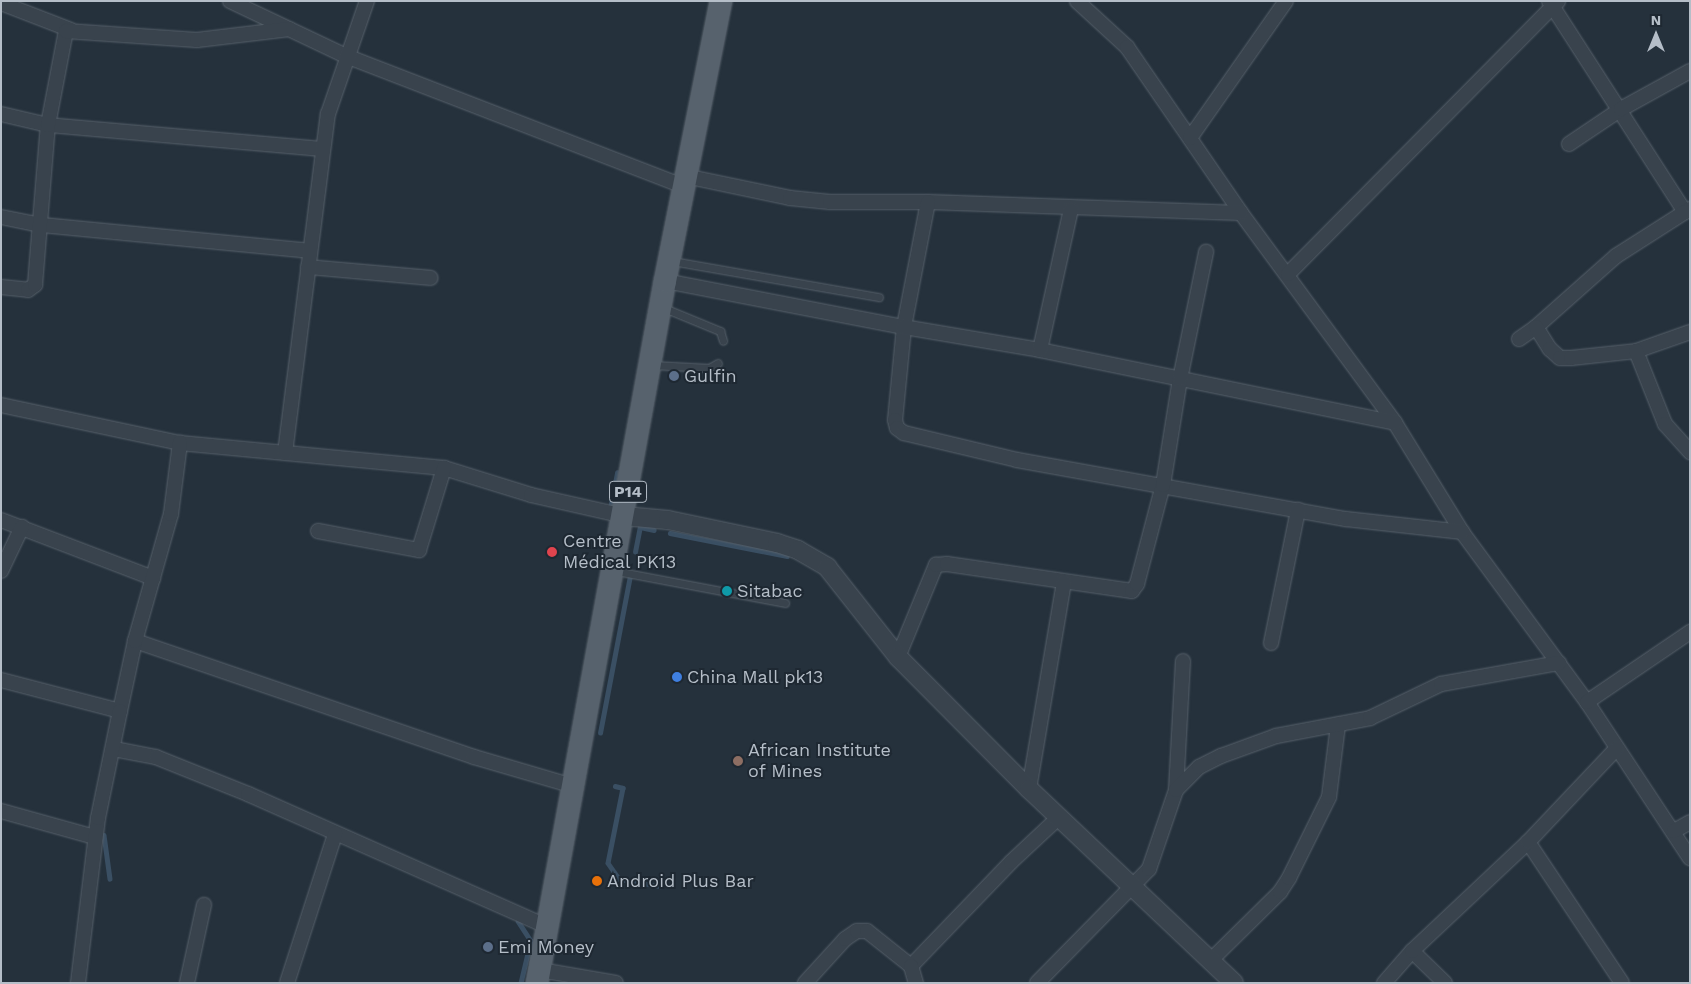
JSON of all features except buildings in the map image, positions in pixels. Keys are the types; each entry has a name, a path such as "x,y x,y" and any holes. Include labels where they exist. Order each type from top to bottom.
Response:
{"main road":[{"name":"P14","path":"538,976 652,365 667,270 721,1"}],"street":[{"path":"230,1 346,56 684,181 809,201 928,202 1071,209 1241,213"},
{"path":"285,453 321,149 330,100 368,1"},
{"path":"1077,1 1127,47 1241,213 1288,274 1395,423 1462,532 1587,702 1674,831 1690,858"},
{"path":"1190,138 1286,1"},
{"path":"1,3 71,30 197,40 289,29"},
{"path":"1288,274 1554,3 1688,210 1616,256 1536,327 1519,339"},
{"path":"1,287 28,290 34,285 41,225 48,125 64,35 71,30"},
{"path":"1569,144 1622,109 1690,71"},
{"path":"1,114 48,125 321,149"},
{"path":"928,202 904,327 895,420 897,428 904,434 1017,460 1298,510 1462,532"},
{"path":"1040,350 1071,209"},
{"path":"1,217 41,225 310,251"},
{"path":"898,656 936,565 947,564 1132,591 1137,584 1163,485 1180,379 1206,252"},
{"path":"308,267 431,278"},
{"path":"667,270 904,327 1040,350 1395,423"},
{"path":"1536,327 1550,349 1560,358 1636,350 1690,332"},
{"path":"1636,350 1665,424 1690,452"},
{"path":"1,405 180,443 444,468 539,497 624,516 668,520 798,550 827,567 898,656 1058,818 1133,884 1234,983"},
{"path":"78,983 95,837 135,641 171,514 180,443"},
{"path":"318,531 419,550 444,468"},
{"path":"1271,643 1298,510"},
{"path":"1,520 153,578"},
{"path":"1,572 22,527"},
{"path":"1029,789 1064,582"},
{"path":"1587,702 1690,632"},
{"path":"135,641 474,757 573,786"},
{"path":"1037,983 1149,869 1154,858 1176,790 1183,661"},
{"path":"1176,790 1199,767 1221,756 1276,736 1370,718 1441,684 1559,663"},
{"path":"1,680 120,711"},
{"path":"1211,960 1280,892 1289,878 1329,797 1338,725"},
{"path":"1384,983 1412,951 1528,842 1617,748"},
{"path":"114,749 156,758 248,794 548,928"},
{"path":"1,811 95,837"},
{"path":"910,966 1011,862 1058,818"},
{"path":"1674,831 1690,822"},
{"path":"287,983 336,834"},
{"path":"1528,842 1622,983"},
{"path":"187,983 204,905"},
{"path":"805,983 844,939 857,931 867,931 910,966 916,983"},
{"path":"1412,951 1445,983"},
{"path":"538,976 616,983"}],"lane":[{"path":"667,270 879,297"},
{"path":"662,307 720,331 723,342"},
{"path":"652,365 709,368 718,363"},
{"path":"614,570 785,603"}],"waterway":[{"path":"610,509 617,473"},
{"path":"635,552 640,527 654,530"},
{"path":"670,533 787,556"},
{"path":"600,733 630,576"},
{"path":"615,786 623,788 608,863 619,879 659,886"},
{"path":"104,835 110,879"},
{"path":"518,921 531,941 521,983"}],"place":[{"name":"Gulfin","path":"674,376"},
{"name":"Centre Médical PK13","path":"552,552"},
{"name":"Sitabac","path":"727,591"},
{"name":"China Mall pk13","path":"677,677"},
{"name":"African Institute of Mines","path":"738,761"},
{"name":"Android Plus Bar","path":"597,881"},
{"name":"Emi Money","path":"488,947"}]}
